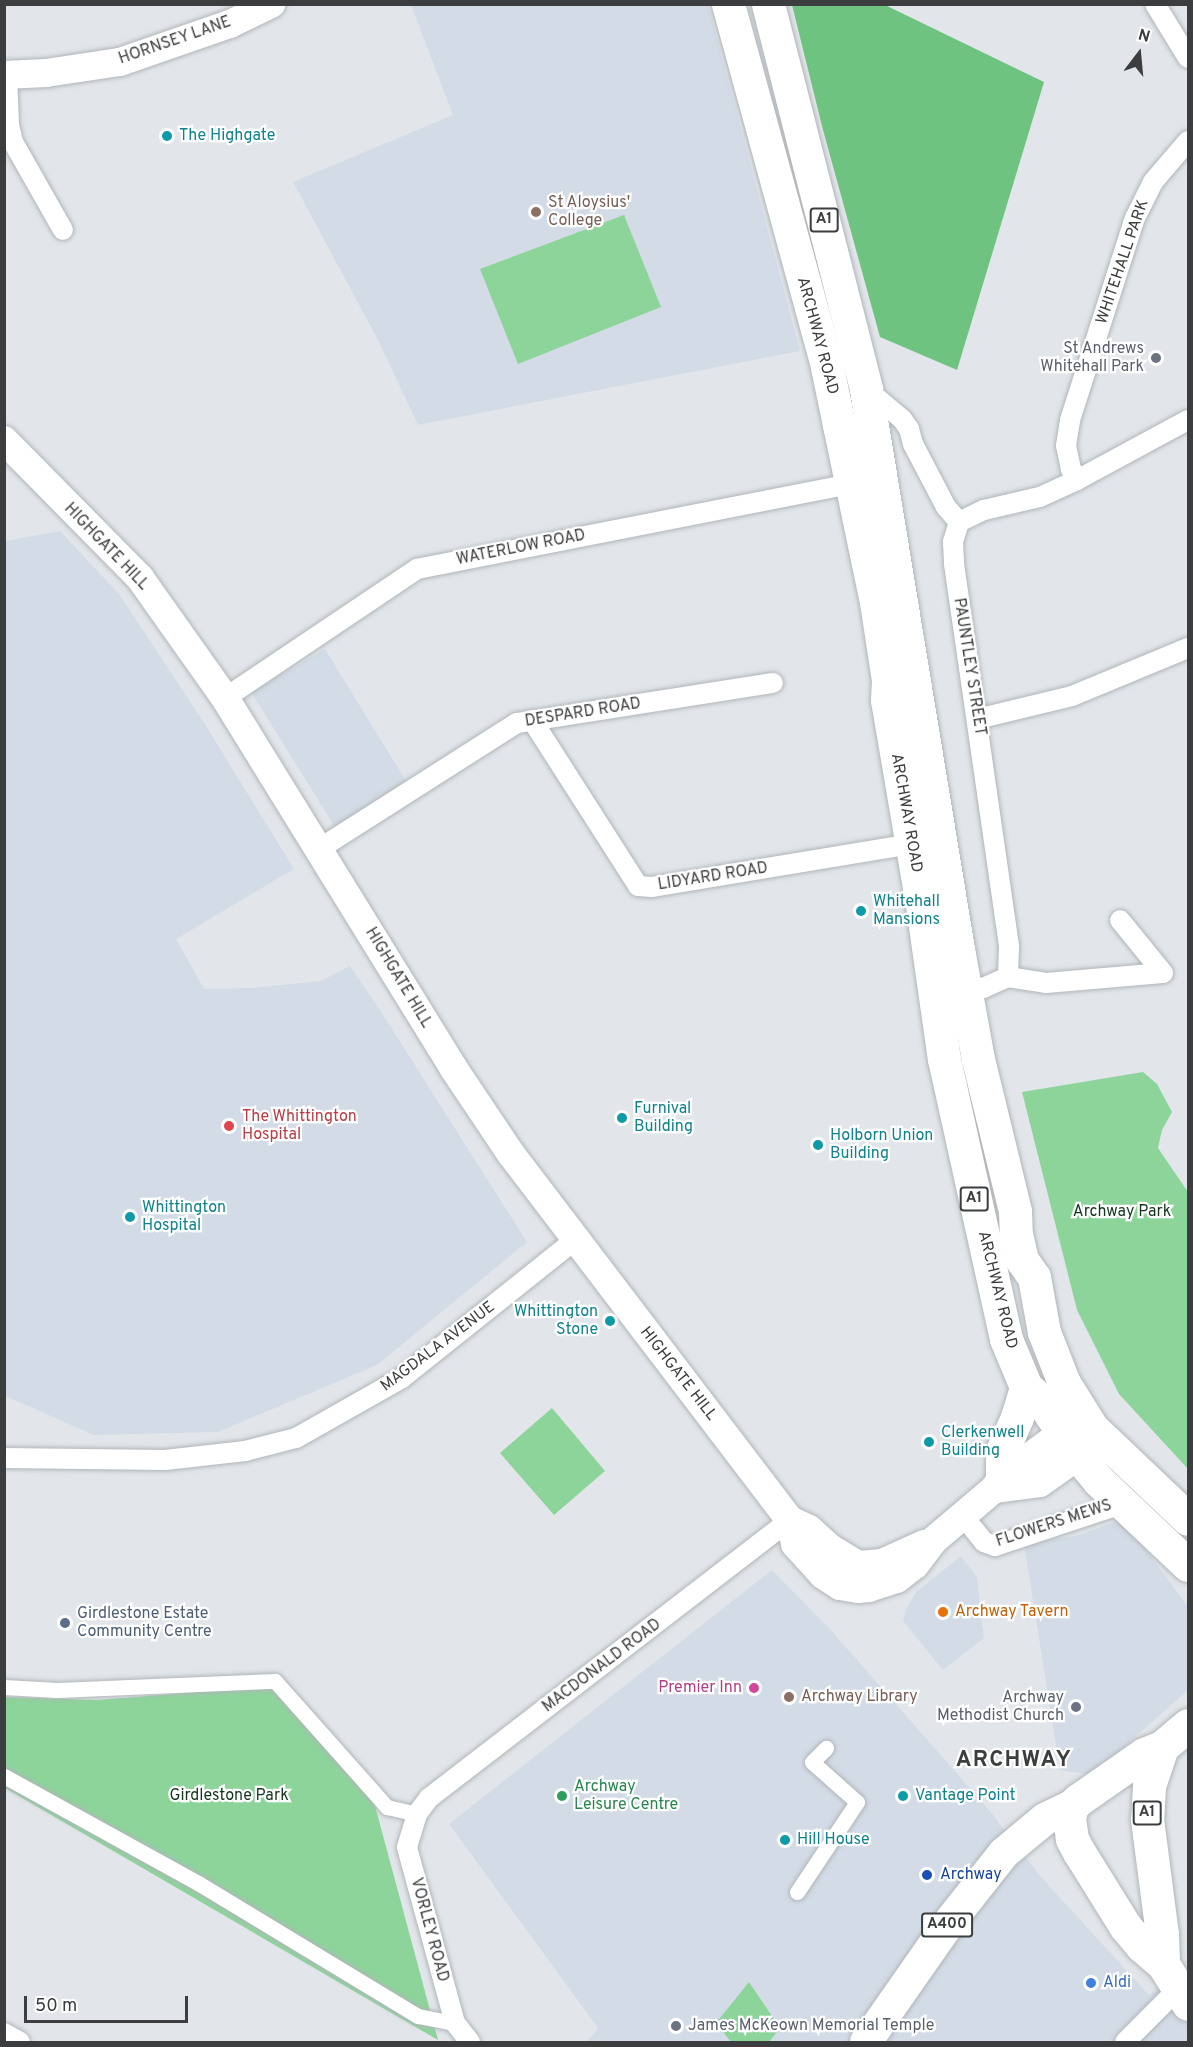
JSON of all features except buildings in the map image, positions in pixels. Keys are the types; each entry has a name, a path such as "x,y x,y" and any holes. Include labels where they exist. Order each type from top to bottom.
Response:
{"highway":[{"name":"ARCHWAY ROAD","path":"728,4 826,367 851,484 894,638 994,1132 1015,1211 1016,1234 1022,1260 1034,1277 1044,1332 1064,1383 1077,1439 1098,1479 1188,1565"},
{"name":"ARCHWAY ROAD","path":"768,4 866,389 894,638"},
{"name":"ARCHWAY ROAD","path":"894,638 867,648 866,670 869,687 887,700 945,1059 1006,1339 1026,1386 1077,1439 1188,1519"},
{"path":"998,1483 1002,1451 1017,1418 1026,1386"},
{"path":"1176,1986 1125,1926 1086,1866 1072,1839 1069,1818 1072,1806 1144,1754 1162,1747 1188,1725"},
{"name":"A1","path":"1162,1747 1149,1786 1147,1819 1162,1934 1176,1986"}],"main road":[{"name":"HORNSEY LANE","path":"6,75 46,73 120,62 230,24 271,4"},
{"name":"HIGHGATE HILL","path":"4,440 140,578 225,698 467,1090 575,1240 790,1520 809,1529 830,1548 858,1565 882,1563 934,1540"},
{"path":"934,1540 998,1483 1077,1439"},
{"name":"HIGHGATE HILL","path":"790,1520 792,1539 800,1550 823,1575 849,1588 869,1588 897,1579 915,1565 934,1540"},
{"name":"A400","path":"866,2043 951,1920 1004,1853 1045,1819 1072,1806"}],"street":[{"path":"1155,4 1188,58"},
{"path":"6,75 9,125 13,141 63,230"},
{"name":"WHITEHALL PARK","path":"1077,480 1071,469 1066,446 1070,420 1132,229 1153,182 1188,141"},
{"path":"866,389 902,419 909,429 913,444 946,507 959,522 984,510 1040,497 1077,480 1188,420"},
{"name":"WATERLOW ROAD","path":"225,698 417,569 851,484"},
{"name":"PAUNTLEY STREET","path":"959,522 953,542 954,564 1008,947 1008,977"},
{"path":"977,719 1072,696 1188,648"},
{"name":"DESPARD ROAD","path":"319,849 517,723 773,683"},
{"name":"LIDYARD ROAD","path":"532,720 638,886 652,888 866,852 882,847 890,849 911,844"},
{"path":"966,989 983,988 1008,977 1046,983 1163,973 1120,920"},
{"name":"MAGDALA AVENUE","path":"4,1458 165,1460 245,1451 296,1438 402,1378 575,1240"},
{"name":"FLOWERS MEWS","path":"963,1516 984,1542 995,1546 1112,1507 1122,1500"},
{"name":"MACDONALD ROAD","path":"417,1814 429,1798 790,1520"},
{"path":"4,1688 57,1690 275,1681 387,1807 417,1814"},
{"path":"797,1892 857,1802 812,1762 826,1748"},
{"path":"4,1776 198,1883 418,2016 454,2023"},
{"name":"VORLEY ROAD","path":"417,1814 407,1847 454,2023 470,2043"},
{"path":"1125,2043 1176,1986"},
{"path":"4,2033 20,2043"}],"shaded area":[{"name":"St Aloysius' College","path":"411,5 708,5 800,351 418,425 378,340 293,182 453,115"},
{"name":"The Whittington Hospital","path":"60,531 119,594 203,721 294,869 176,939 204,989 251,988 321,981 350,966 527,1242 377,1365 218,1432 94,1435 5,1396 5,541"},
{"path":"325,649 406,781 335,827 251,692"},
{"path":"1125,1521 1188,1607 1188,1690 1092,1775 1060,1770 1024,1544 1076,1536 1115,1522"},
{"name":"Archway Tavern","path":"961,1556 977,1577 984,1638 943,1670 903,1621 906,1609 916,1592"},
{"path":"772,1570 828,1627 990,1811 1041,1877 1149,1995 1188,1967 1188,2042 587,2042 598,2028 449,1824"}],"green space":[{"path":"792,5 885,5 1044,82 957,370 880,337 823,130"},
{"path":"624,215 661,307 518,364 480,269"},
{"name":"Archway Park","path":"1143,1072 1157,1084 1172,1112 1162,1130 1158,1148 1188,1192 1188,1469 1119,1394 1077,1310 1022,1092"},
{"path":"552,1408 605,1471 554,1515 500,1453"},
{"name":"Girdlestone Park","path":"275,1686 374,1802 438,2040 5,1788 5,1697 97,1700"},
{"path":"749,1982 780,2028 769,2042 731,2042 716,2023"}],"place":[{"name":"The Highgate","path":"167,136"},
{"name":"St Aloysius' College","path":"536,212"},
{"name":"St Andrews Whitehall Park","path":"1156,358"},
{"name":"Whitehall Mansions","path":"861,911"},
{"name":"Furnival Building","path":"622,1118"},
{"name":"The Whittington Hospital","path":"229,1126"},
{"name":"Holborn Union Building","path":"818,1145"},
{"name":"Whittington Hospital","path":"130,1217"},
{"name":"Whittington Stone","path":"610,1321"},
{"name":"Clerkenwell Building","path":"929,1442"},
{"name":"Archway Tavern","path":"943,1612"},
{"name":"Girdlestone Estate Community Centre","path":"65,1623"},
{"name":"Premier Inn","path":"754,1688"},
{"name":"Archway Library","path":"789,1697"},
{"name":"Archway Methodist Church","path":"1076,1707"},
{"name":"Archway Leisure Centre","path":"562,1796"},
{"name":"Vantage Point","path":"903,1796"},
{"name":"Hill House","path":"785,1840"},
{"name":"Archway","path":"927,1875"},
{"name":"Aldi","path":"1091,1983"},
{"name":"James McKeown Memorial Temple","path":"676,2026"}],"district":[{"name":"ARCHWAY","path":"1014,1761"}]}
